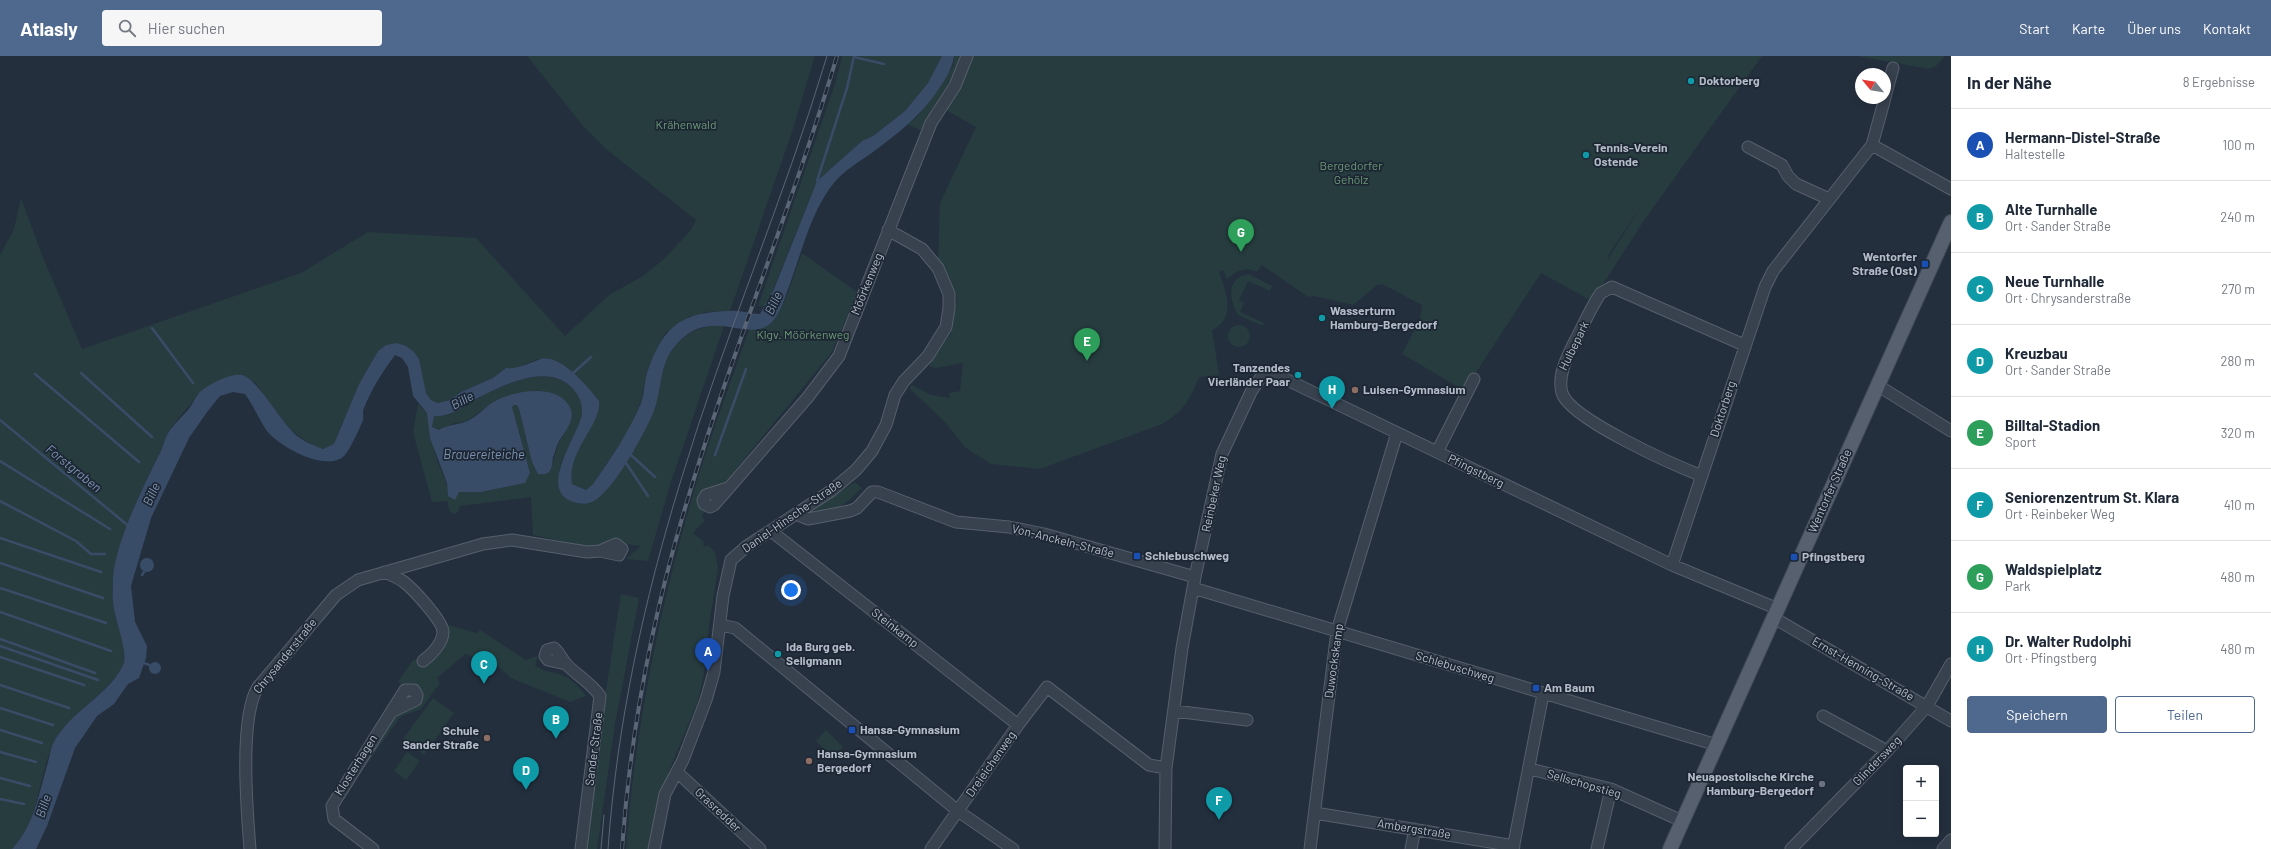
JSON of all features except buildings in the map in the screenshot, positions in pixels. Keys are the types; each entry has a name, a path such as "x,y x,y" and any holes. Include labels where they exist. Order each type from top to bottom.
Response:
{"main road":[{"name":"Wentorfer Straße","path":"1670,849 1951,222"}],"street":[{"name":"Möörkenweg","path":"706,506 714,505 808,397 839,356 931,123 955,86 967,56"},
{"name":"Doktorberg","path":"1891,76 1893,68"},
{"name":"Doktorberg","path":"1672,565 1744,345 1765,287 1773,270 1872,145 1883,104"},
{"path":"1872,145 1951,189"},
{"path":"1748,147 1782,165 1788,176 1796,184 1829,199"},
{"name":"Daniel-Hinsche-Straße","path":"654,849 664,794 677,772 706,700 714,672 723,596 732,560 739,553 798,514 856,470 872,451 886,425 895,395 904,381 928,356 946,327 950,308 949,294 938,268 922,249 888,230"},
{"name":"Hulbepark","path":"1702,476 1663,461 1624,440 1569,405 1562,393 1560,376 1575,341 1602,293 1612,287 1744,345"},
{"name":"Pfingstberg","path":"1259,379 1266,373 1277,375 1776,614"},
{"name":"Reinbeker Weg","path":"1165,849 1166,768 1182,648 1194,582 1222,454 1233,427 1259,379"},
{"name":"Pfingstberg","path":"1437,452 1474,379"},
{"path":"1877,385 1951,431"},
{"name":"Duwockskamp","path":"1310,849 1337,631 1397,433"},
{"name":"Von-Anckeln-Straße","path":"798,514 808,519 850,511 857,508 865,497 872,492 878,492 956,522 1009,527 1044,534 1194,582"},
{"name":"Steinkamp","path":"771,531 1018,725"},
{"name":"Chrysanderstraße","path":"250,849 247,720 254,693 320,612 343,589 358,580 482,544 512,540 587,552 600,551"},
{"path":"385,572 404,582 442,626 443,636 430,655 423,661"},
{"name":"Schlebuschweg","path":"1194,582 1337,631 1717,745"},
{"name":"Ernst-Henning-Straße","path":"1776,614 1951,721"},
{"path":"720,625 735,628 958,811 1013,849"},
{"name":"Sander Straße","path":"566,664 594,687 600,696 581,849"},
{"name":"Glindersweg","path":"1791,849 1887,751 1927,706 1951,664"},
{"name":"Dreieichenweg","path":"931,849 1045,689 1048,688 1055,692 1149,765 1166,768"},
{"path":"1513,847 1530,769 1543,694"},
{"path":"1174,711 1248,720"},
{"name":"Klosterhagen","path":"373,849 334,819 332,806 390,712"},
{"path":"1823,716 1887,751"},
{"name":"Sellschopstieg","path":"1530,769 1611,789 1682,821"},
{"name":"Grasredder","path":"677,772 760,849"},
{"path":"1597,849 1611,789"},
{"name":"Ambergstraße","path":"1315,813 1513,847"},
{"path":"1412,849 1415,829"},
{"path":"1943,849 1951,840"}],"green space":[{"name":"Krähenwald","path":"527,56 815,56 792,132 730,311 705,312 697,316 690,316 665,333 647,372 641,401 630,428 593,484 586,490 572,484 573,465 582,439 598,415 562,364 548,359 538,359 515,369 506,368 493,378 461,392 450,400 438,403 431,400 426,393 422,378 406,346 397,343 386,345 378,351 359,384 334,444 323,449 310,443 291,430 269,404 255,382 200,393 169,431 138,498 121,546 113,579 112,593 124,653 123,665 107,687 76,714 58,734 47,759 37,800 28,826 12,849 0,849 0,255 14,229 21,198 42,255 82,349 301,273 368,232 476,238 565,336 609,295 643,276 664,259 690,231 696,220 606,149 584,127"},
{"path":"842,56 942,56 928,83 905,111 873,136 862,141 817,181 766,307 758,306 835,84"},
{"path":"954,56 960,56 959,64 922,131 907,124 917,117 953,66"},
{"name":"Bergedorfer Gehölz","path":"971,56 1762,56 1645,219 1592,301 1541,273 1475,374 1467,392 1402,354 1420,319 1422,305 1382,284 1377,285 1353,305 1314,296 1308,297 1262,265 1257,272 1245,269 1227,279 1223,270 1219,272 1228,304 1227,312 1225,319 1220,325 1212,330 1219,375 1199,377 1189,399 1176,414 1162,424 1040,469 991,464 966,448 945,422 909,388 912,385 931,395 950,398 949,393 960,391 963,363 936,368 929,366 951,333 957,298 938,259 940,203 976,127 946,110 962,82","holes":["1642,205 1608,259 1609,254"]},
{"path":"1858,56 1945,56 1936,66 1929,69"},
{"name":"Klgv. Möörkenweg","path":"802,253 857,292 832,352 724,484 703,491 706,510 701,517 705,520 693,533 704,542 703,545 706,547 708,545 715,552 718,569 709,625 704,674 698,701 669,771 649,849 626,849 636,757 651,665 683,529 696,484 749,330 764,327 772,322 776,317 785,300"},
{"path":"1249,274 1272,286 1270,291 1248,281 1239,300 1244,303 1240,312 1264,323 1263,326 1238,315 1231,296 1233,285 1236,280"},
{"path":"717,325 724,326 670,485 648,561 626,559 641,546 625,544 619,540 611,539 597,546 589,547 533,535 531,497 460,506 458,512 454,514 449,509 448,501 432,502 413,432 418,404 427,413 436,457 446,481 448,496 455,499 459,492 481,492 524,483 530,473 511,406 517,405 519,409 532,462 551,468 558,444 566,431 538,390 497,400 465,422 455,423 439,430 432,427 434,416 442,416 454,412 493,390 526,379 547,377 558,379 567,384 579,397 582,406 582,415 560,468 559,480 561,493 575,502 585,504 594,500 604,492 626,464 650,418 666,360 675,346 684,337 694,331"},
{"path":"1239,325 1247,328 1250,336 1247,344 1239,347 1231,344 1228,336 1231,328"},
{"path":"855,482 862,488 846,503 832,509 816,512 815,509"},
{"path":"621,594 639,598 615,724 597,849 586,849 606,690"},
{"path":"448,625 477,633 480,630 526,660 538,656 535,665 542,670 565,676 586,696 570,702 511,678 494,663 465,654 437,678 440,683 421,709 400,717 369,761 366,759 394,715 419,702 398,681 414,659 422,666 448,631"},
{"path":"433,698 454,713 424,755 403,739"},
{"path":"826,730 843,747 833,758 816,741"},
{"path":"407,752 420,761 406,780 394,771"}],"water":[{"path":"942,56 954,56 947,75 929,102 915,118 899,132 842,175 825,195 812,221 780,311 775,319 762,328 752,330 715,326 702,327 689,334 675,346 663,369 657,403 654,411 635,448 607,490 597,499 587,504 571,501 562,494 558,485 559,473 563,460 582,414 581,402 579,398 570,386 561,380 539,376 516,381 478,398 454,412 441,416 434,416 432,427 439,430 469,420 493,402 506,396 538,391 548,392 566,401 572,414 570,423 557,445 549,472 547,474 538,474 532,462 519,409 517,405 514,405 512,407 530,473 525,483 481,492 459,492 455,500 448,496 447,483 430,438 427,413 413,396 408,367 402,358 395,355 382,374 363,410 363,420 352,444 347,453 337,460 315,460 280,442 265,428 245,394 233,392 220,396 189,438 151,518 131,586 135,622 147,646 146,658 139,678 128,684 114,704 97,716 75,748 47,826 36,849 12,849 25,831 30,820 38,799 52,746 59,734 77,714 108,686 123,665 124,653 114,609 113,596 113,578 119,548 131,515 168,433 188,410 199,393 219,380 231,376 242,375 254,383 294,433 306,441 323,449 334,444 359,384 378,351 386,345 397,343 406,346 414,352 419,359 426,393 431,400 438,403 450,400 461,392 493,378 506,368 526,365 538,360 546,359 555,361 564,365 572,372 588,387 599,401 595,419 579,449 572,471 572,484 586,490 593,484 600,474 631,424 641,403 647,374 654,355 668,332 687,318 699,314 734,311 760,314 774,289 817,181 862,141 873,136 905,111 928,83"},
{"path":"147,558 152,560 154,565 152,570 147,572 142,570 140,565 142,560"},
{"path":"153,662 157,662 161,668 157,674 153,674 149,670 149,666"}],"waterway":[{"path":"819,182 817,181 847,88 854,56"},
{"path":"854,57 884,64"},
{"path":"152,328 193,383"},
{"path":"572,374 591,357"},
{"path":"715,455 746,369"},
{"path":"81,373 152,437"},
{"path":"35,374 139,462"},
{"name":"Forstgraben","path":"0,420 131,528"},
{"path":"631,455 655,477"},
{"path":"0,461 110,529"},
{"path":"626,463 648,496"},
{"path":"0,501 76,541 91,554 105,554"},
{"path":"0,538 101,572"},
{"path":"0,563 103,598"},
{"path":"0,588 106,623"},
{"path":"0,612 111,651"},
{"path":"0,639 95,673"},
{"path":"0,646 98,680"},
{"path":"0,657 84,685"},
{"path":"144,663 149,665"},
{"path":"0,685 69,708"},
{"path":"0,708 53,725"},
{"path":"0,730 42,743"},
{"path":"0,752 36,762"},
{"path":"0,778 30,786"},
{"path":"0,799 24,804"}],"tram line":[{"path":"608,849 612,802 625,709 655,571 698,427 792,162 827,56"},
{"path":"601,849 604,815"}],"railway":[{"path":"622,849 630,764 636,722 661,597 683,515 720,400 800,171 837,56"}],"place":[{"name":"Doktorberg","path":"1691,81"},
{"name":"Tennis-Verein Ostende","path":"1586,155"},
{"name":"Waldspielplatz","path":"1241,252"},
{"name":"Wentorfer Straße (Ost)","path":"1925,264"},
{"name":"Wasserturm Hamburg-Bergedorf","path":"1322,318"},
{"name":"Billtal-Stadion","path":"1087,361"},
{"name":"Tanzendes Vierländer Paar","path":"1298,375"},
{"name":"Luisen-Gymnasium","path":"1355,390"},
{"name":"Dr. Walter Rudolphi","path":"1332,409"},
{"name":"Schlebuschweg","path":"1137,556"},
{"name":"Pfingstberg","path":"1794,557"},
{"name":"Ida Burg geb. Seligmann","path":"778,654"},
{"name":"Hermann-Distel-Straße","path":"708,671"},
{"name":"Neue Turnhalle","path":"484,684"},
{"name":"Am Baum","path":"1536,688"},
{"name":"Hansa-Gymnasium","path":"852,730"},
{"name":"Schule Sander Straße","path":"487,738"},
{"name":"Alte Turnhalle","path":"556,739"},
{"name":"Hansa-Gymnasium Bergedorf","path":"809,761"},
{"name":"Neuapostolische Kirche Hamburg-Bergedorf","path":"1822,784"},
{"name":"Kreuzbau","path":"526,790"},
{"name":"Seniorenzentrum St. Klara","path":"1219,820"}],"water label":[{"name":"Bille","path":"773,303"},
{"name":"Bille","path":"462,400"},
{"name":"Brauereiteiche","path":"484,454"},
{"name":"Bille","path":"151,494"},
{"name":"Bille","path":"43,806"}]}
